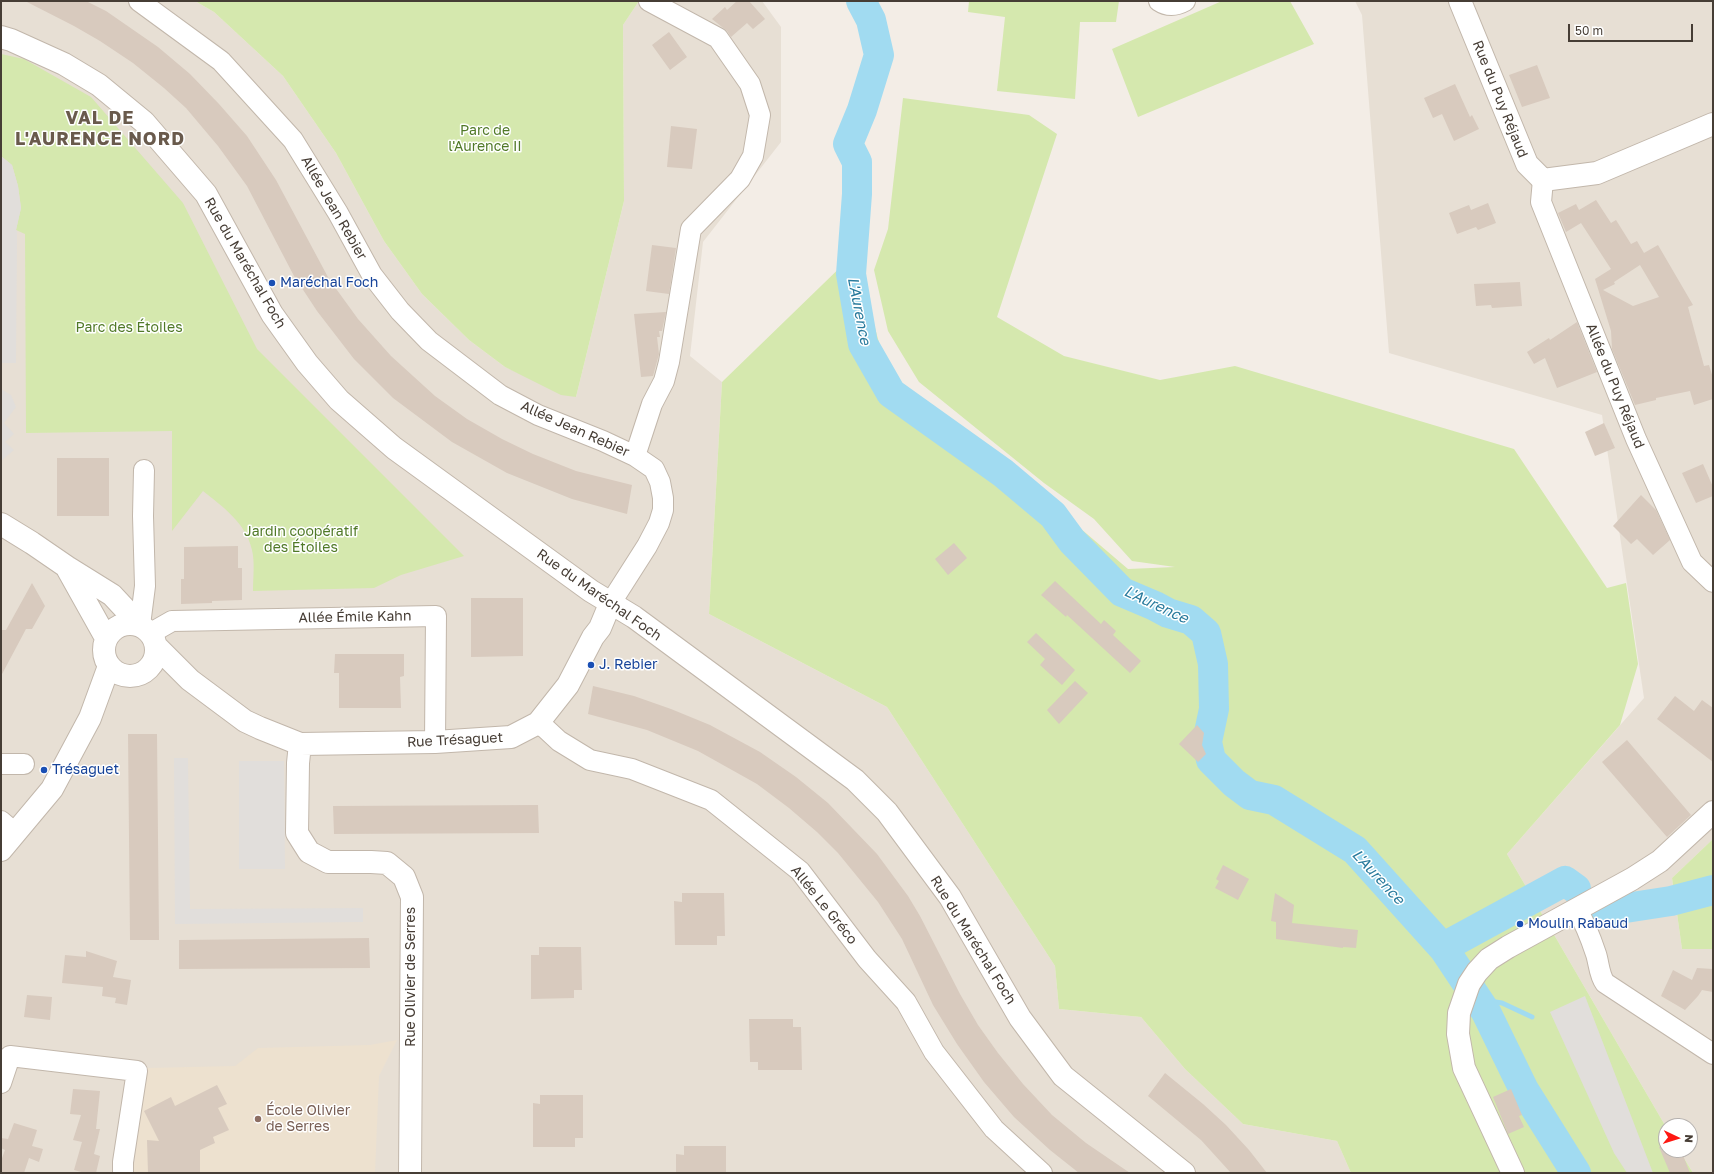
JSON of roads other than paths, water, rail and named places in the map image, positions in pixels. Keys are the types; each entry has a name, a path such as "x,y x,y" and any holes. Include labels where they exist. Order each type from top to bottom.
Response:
{"street":[{"name":"Allée Jean Rebier","path":"139,1 221,61 294,140 338,213 372,275 400,311 429,341 506,398 538,415 603,441 635,456 654,469 660,482 664,498 663,510 659,523 647,546 610,604"},
{"path":"635,456 652,404 664,381 669,362 691,229 740,179 752,156 760,115 750,84 718,38 649,1"},
{"path":"1159,1 1166,5 1173,6 1185,1"},
{"name":"Rue du Puy Réjaud","path":"1460,1 1527,164 1543,180"},
{"name":"Rue du Maréchal Foch","path":"1,37 64,64 99,86 144,122 206,194 272,314 307,363 339,400 394,448 610,604 634,617 854,780 887,812 950,897 1020,1018 1063,1076 1184,1173"},
{"path":"1543,180 1597,173 1713,124"},
{"name":"Allée du Puy Réjaud","path":"1543,180 1541,202 1636,440 1692,562 1713,582"},
{"path":"90,718 155,659 149,635 145,586 143,516 144,470"},
{"path":"1,524 112,595 190,680 245,721 300,744"},
{"path":"66,567 106,638"},
{"name":"Rue Trésaguet","path":"300,744 435,742 511,737 538,723 568,685 593,637 600,628 610,604"},
{"name":"Allée Émile Kahn","path":"149,635 172,621 436,616 435,742"},
{"path":"149,635 127,623 115,628 106,638 103,650 109,666 118,673 138,673 190,680"},
{"path":"1,850 8,827 52,789 90,718 109,666"},
{"name":"Allée Le Gréco","path":"538,723 559,741 590,760 632,769 711,800 800,871 867,959 906,1002 934,1052 994,1129 1042,1173"},
{"name":"Rue Olivier de Serres","path":"300,744 298,763 297,833 309,852 328,862 387,863 404,877 412,897 410,1173"},
{"path":"1,764 24,764"},
{"path":"1513,1173 1464,1068 1458,1034 1459,1013 1469,984 1477,972 1489,959 1632,879 1660,861 1713,812"},
{"path":"1577,910 1596,954 1602,979 1605,983 1713,1054"},
{"path":"1,1083 10,1056 137,1071 123,1162 123,1173"}],"waterway":[{"name":"L'Aurence","path":"861,1 871,20 879,55 862,110 848,144 857,162 857,194 851,274 863,344 891,393 1003,473 1053,515 1072,541 1122,592 1168,613 1191,620 1206,633 1213,664 1214,709 1207,742 1211,760 1234,783 1250,795 1274,800 1355,850 1444,949 1486,1012 1524,1090 1576,1173"},
{"path":"1444,949 1453,942 1565,881 1576,889"},
{"path":"1606,911 1671,901 1713,890"},
{"path":"1477,999 1502,1003 1532,1017"}],"place":[{"name":"Maréchal Foch","path":"272,283"},
{"name":"J. Rebier","path":"591,665"},
{"name":"Trésaguet","path":"44,770"},
{"name":"Moulin Rabaud","path":"1520,924"},
{"name":"École Olivier de Serres","path":"258,1119"}],"district":[{"name":"VAL DE L'AURENCE NORD","path":"100,128"}],"park label":[{"name":"Parc de l'Aurence II","path":"485,140"},
{"name":"Parc des Étoiles","path":"129,328"},
{"name":"Jardin coopératif des Étoiles","path":"301,540"}]}
